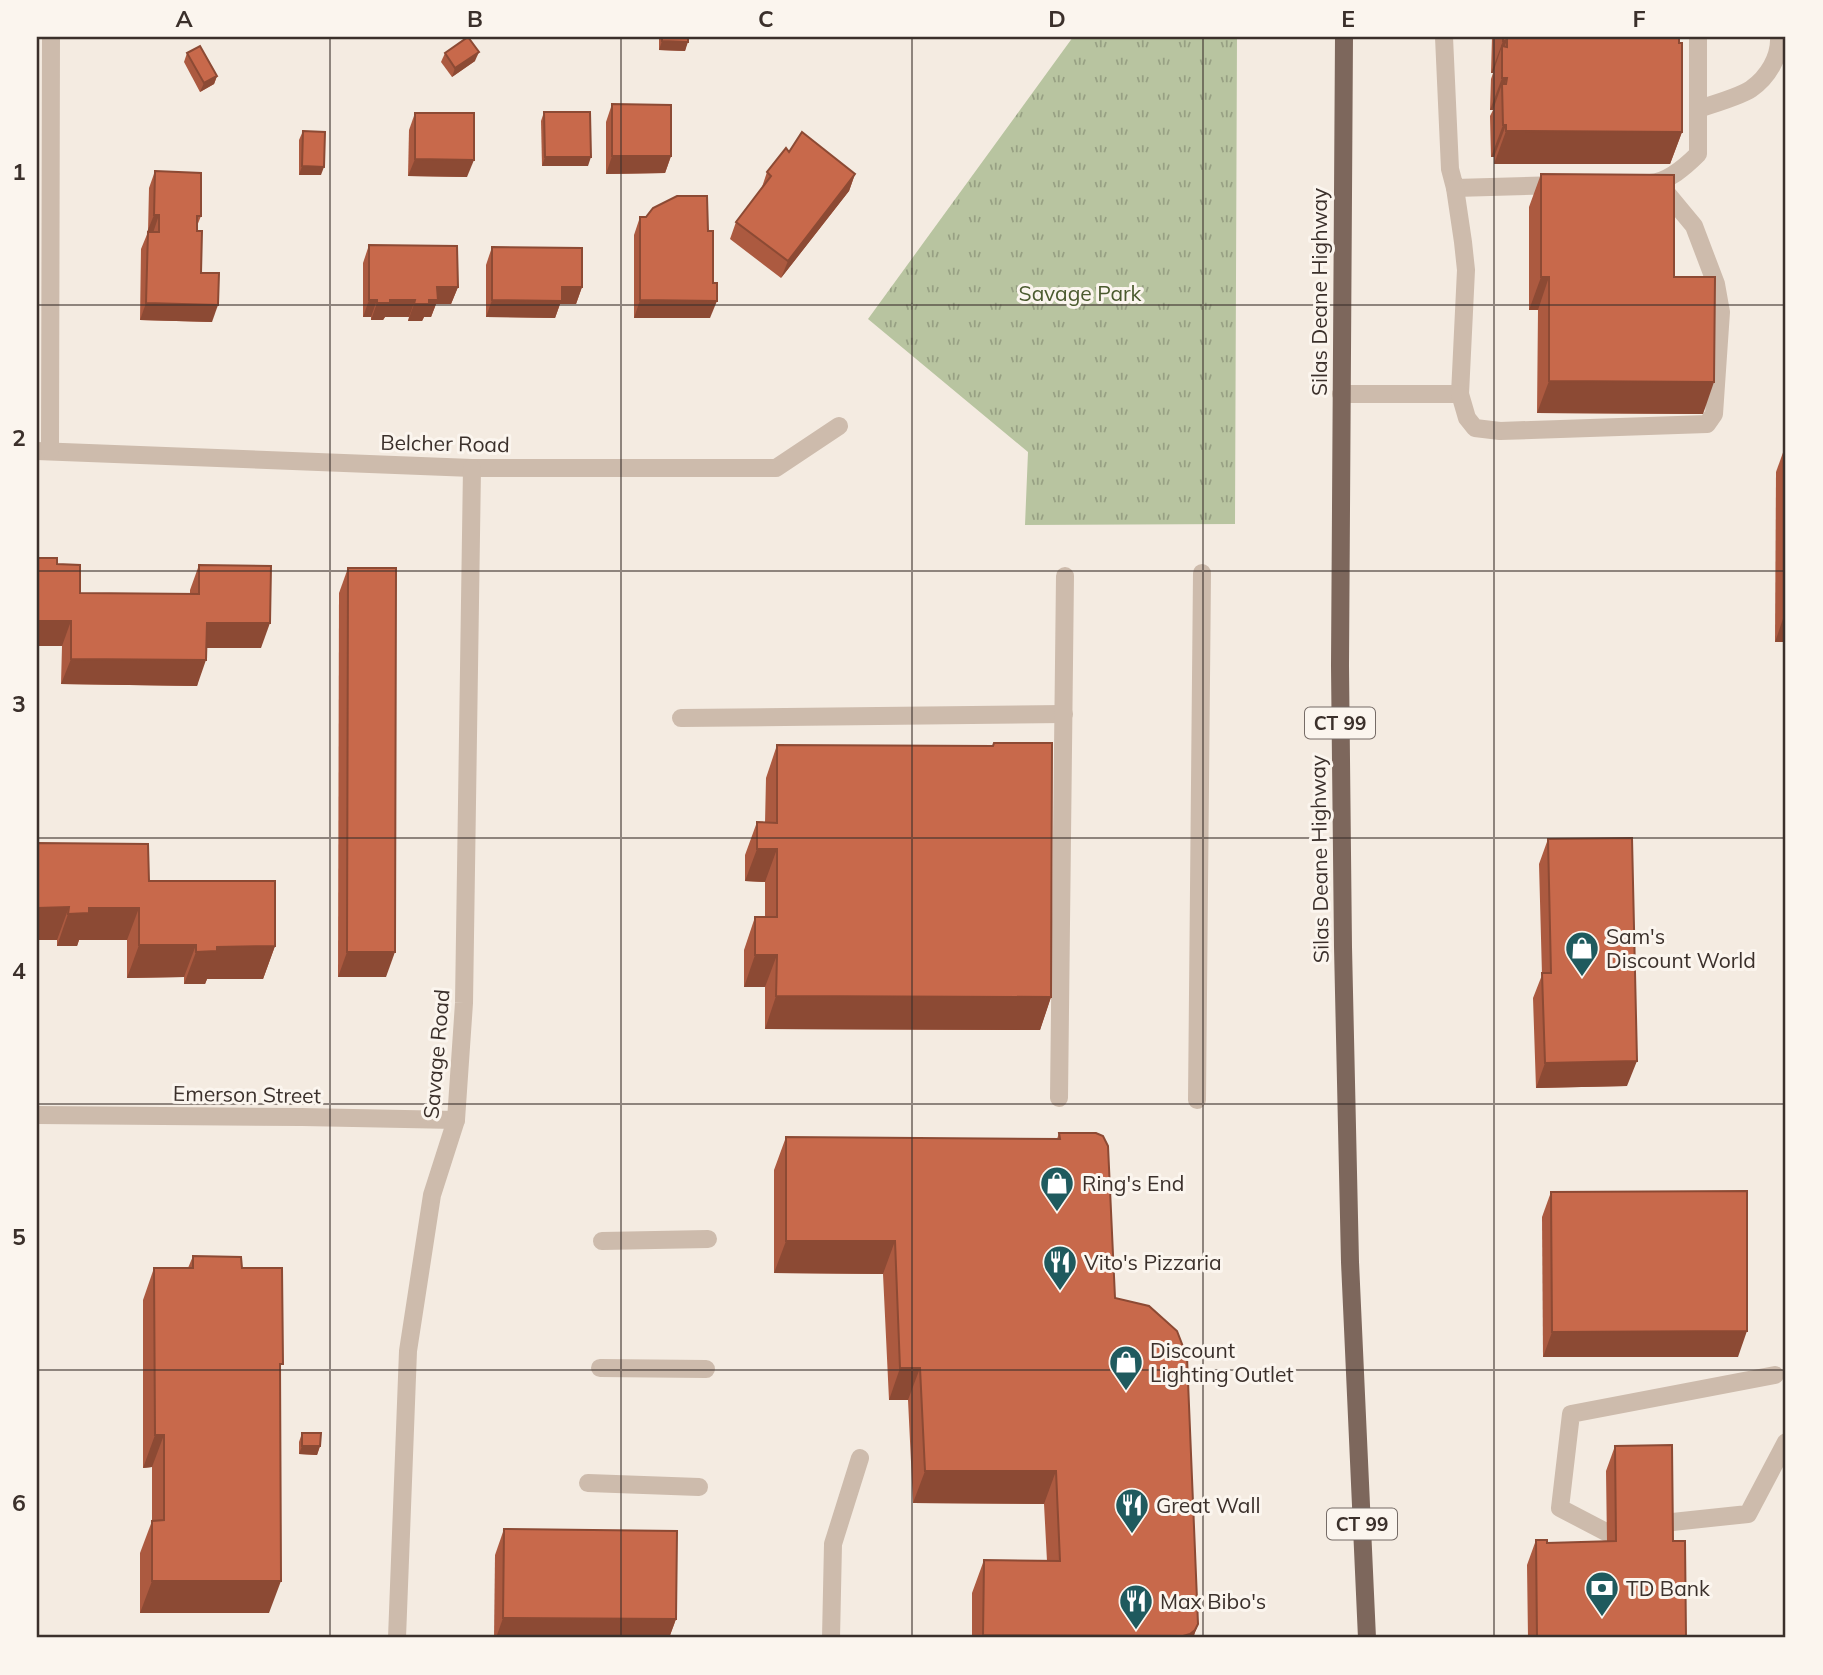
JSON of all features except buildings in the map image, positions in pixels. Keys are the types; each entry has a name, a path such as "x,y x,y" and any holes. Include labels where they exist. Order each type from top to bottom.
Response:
{"main road":[{"name":"Silas Deane Highway","path":"1344,37 1340,666 1345,1052 1350,1262 1367,1638"}],"street":[{"path":"44,451 51,37"},
{"path":"1444,37 1450,169 1455,188 1465,270 1460,394 1467,418 1475,428 1500,430 1707,424 1714,414 1721,312 1716,284 1694,226 1658,182"},
{"path":"1631,183 1658,182 1686,166 1698,154 1698,37"},
{"path":"1698,109 1750,90 1772,68 1780,50 1779,37"},
{"path":"1455,188 1577,185"},
{"path":"1341,394 1460,394"},
{"name":"Belcher Road","path":"44,451 471,468 776,468 839,426"},
{"name":"Savage Road","path":"397,1638 408,1351 432,1195 456,1120 464,1003 471,468"},
{"path":"1197,1100 1202,573"},
{"path":"1059,1098 1065,576"},
{"path":"681,718 1064,714"},
{"name":"Emerson Street","path":"37,1115 302,1116 456,1120"},
{"path":"602,1241 708,1239"},
{"path":"600,1368 706,1369"},
{"path":"1606,1532 1560,1508 1571,1414 1775,1375"},
{"path":"1663,1523 1748,1514 1786,1443"},
{"path":"831,1638 833,1544 860,1458"},
{"path":"589,1483 699,1487"}],"green space":[{"name":"Savage Park","path":"1073,37 1237,37 1235,524 1025,525 1028,452 868,319"}],"place":[{"name":"Sam's Discount World","path":"1582,978"},
{"name":"Ring's End","path":"1057,1213"},
{"name":"Vito's Pizzaria","path":"1060,1292"},
{"name":"Discount Lighting Outlet","path":"1126,1392"},
{"name":"Great Wall","path":"1132,1535"},
{"name":"TD Bank","path":"1602,1618"},
{"name":"Max Bibo's","path":"1136,1631"}]}
